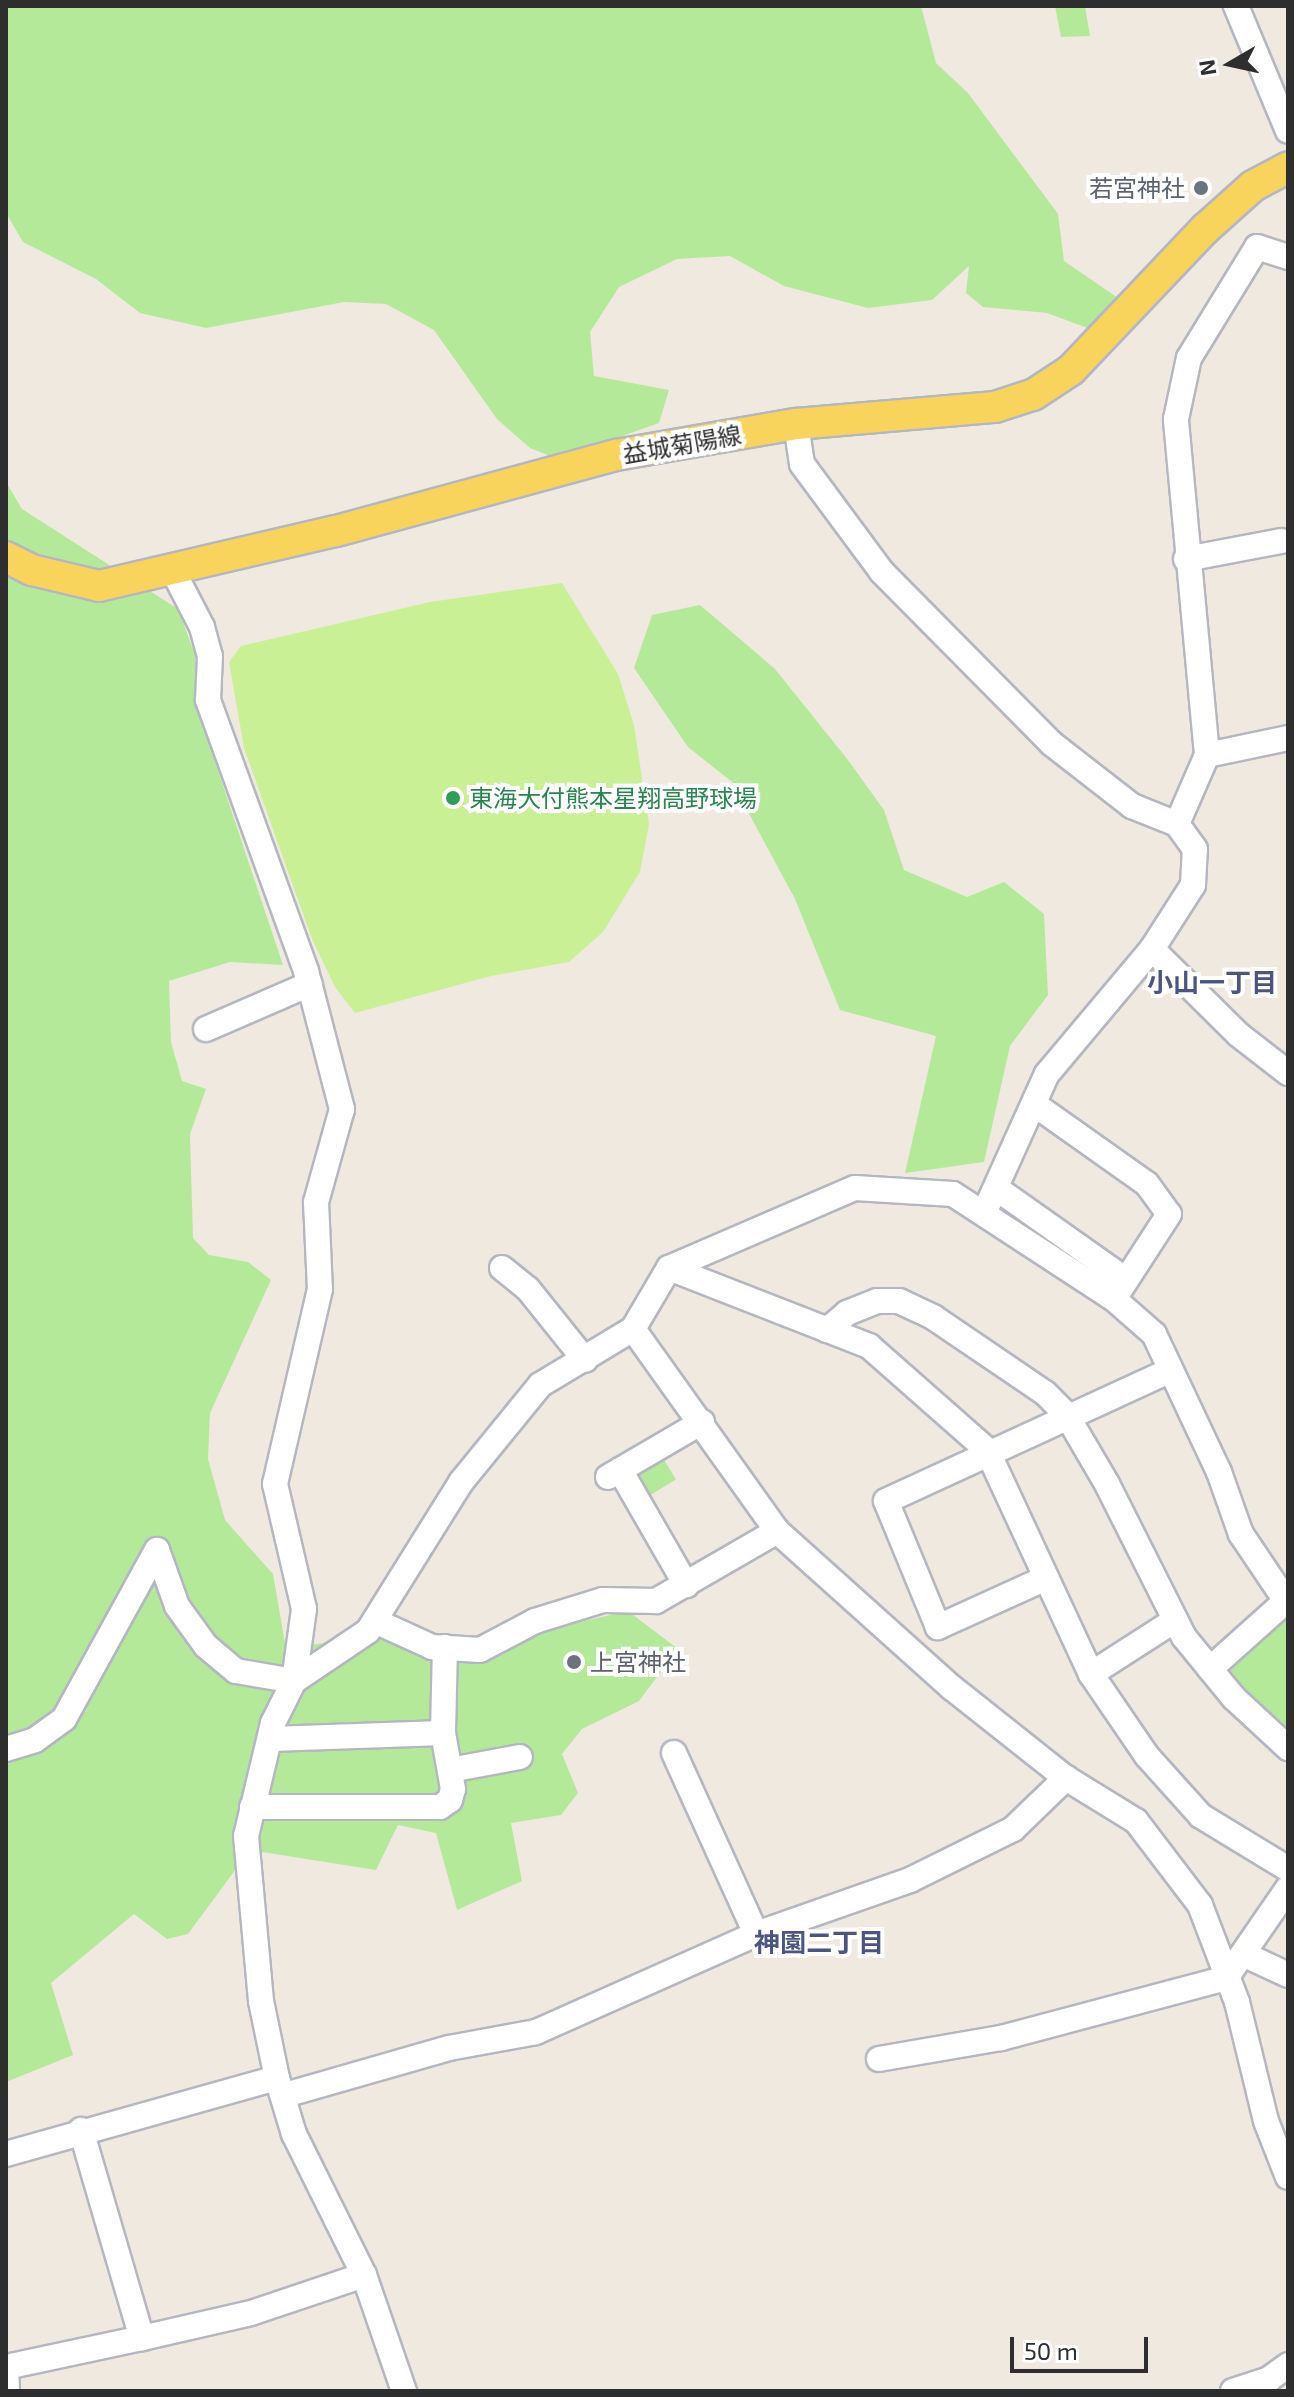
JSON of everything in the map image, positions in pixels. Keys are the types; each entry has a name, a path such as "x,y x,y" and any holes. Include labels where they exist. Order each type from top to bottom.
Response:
{"main road":[{"name":"益城菊陽線","path":"6,557 32,570 99,586 173,571 616,455 796,424 995,407 1033,395 1071,370 1214,220 1253,186 1288,167"}],"street":[{"path":"1236,6 1288,131"},
{"path":"1177,824 1207,755 1186,559 1176,419 1189,358 1257,247 1288,257"},
{"path":"796,424 802,464 882,572 1051,743 1132,806 1177,824 1195,849 1193,885 1152,949 1047,1074 985,1211"},
{"path":"1186,559 1281,541"},
{"path":"173,571 202,627 210,656 208,700 310,984 342,1109 316,1202 320,1289 275,1484 304,1609 294,1681 271,1739 246,1836 261,2001 294,2134 364,2275 404,2391"},
{"path":"1207,755 1288,738"},
{"path":"1152,949 1239,1035 1288,1073"},
{"path":"206,1029 310,984"},
{"path":"1034,1104 1147,1184 1169,1214 1120,1289"},
{"path":"6,1749 35,1740 64,1719 157,1550 177,1606 206,1646 236,1671 294,1681 375,1621 471,1470 540,1385 633,1329 669,1268 855,1188 953,1194 1120,1289"},
{"path":"996,1188 1120,1289 1154,1334 1219,1472 1241,1534 1287,1602 1210,1669"},
{"path":"502,1268 528,1289 585,1360"},
{"path":"669,1268 869,1346 987,1450 1091,1674 1147,1756 1201,1816 1288,1869"},
{"path":"827,1330 847,1313 877,1301 899,1301 946,1325 1045,1393 1066,1414 1175,1620 1210,1669 1288,1748"},
{"path":"633,1329 777,1531 951,1687 1066,1778 1136,1821 1200,1905 1277,2119 1288,2177"},
{"path":"1046,1578 938,1627 886,1501 987,1450 1169,1371"},
{"path":"686,1585 614,1473 702,1422"},
{"path":"375,1621 432,1647 480,1650 535,1621 603,1600 656,1601 777,1531"},
{"path":"1091,1674 1175,1620"},
{"path":"252,1807 440,1807 450,1800 453,1789 443,1733 445,1647"},
{"path":"271,1739 443,1733"},
{"path":"674,1753 756,1934"},
{"path":"450,1770 520,1757"},
{"path":"6,2154 81,2130 449,2048 536,2032 756,1934 910,1880 1013,1829 1066,1778"},
{"path":"879,2059 1001,2038 1226,1978 1288,1888"},
{"path":"1243,1954 1288,1975"},
{"path":"81,2130 142,2338"},
{"path":"7,2391 6,2367 251,2313 364,2275"},
{"path":"1233,2391 1269,2379 1288,2365"}],"green space":[{"path":"6,6 921,6 936,63 968,93 1058,214 1064,261 1121,300 1098,332 1047,313 983,307 966,293 969,266 932,300 868,308 784,286 730,256 677,259 619,287 590,332 594,376 669,390 659,423 558,459 530,448 497,419 434,330 386,304 344,302 206,328 140,313 96,279 23,242 6,213"},
{"path":"1055,6 1085,6 1090,36 1061,37"},
{"path":"6,482 22,509 178,609 195,655 196,705 283,965 230,962 169,981 171,1042 182,1081 206,1089 190,1134 193,1238 209,1255 248,1262 271,1280 210,1413 208,1459 225,1520 273,1574 286,1649 380,1634 431,1656 628,1611 678,1649 639,1701 582,1729 562,1754 578,1793 561,1815 511,1823 522,1881 457,1910 436,1833 398,1825 376,1870 250,1850 188,1934 167,1939 134,1914 51,1983 73,2055 6,2082"},
{"name":"東海大付熊本星翔高野球場","path":"562,583 618,674 634,725 649,824 640,872 603,932 569,962 491,976 355,1013 335,987 312,939 244,748 229,662 241,646 430,602"},
{"path":"700,605 775,669 848,760 884,810 904,870 967,897 1004,882 1044,914 1048,995 1010,1046 984,1162 905,1173 936,1036 840,1010 795,899 732,782 688,747 634,668 652,615"},
{"path":"660,1453 676,1480 643,1499 627,1473"},
{"path":"1283,1619 1288,1620 1288,1736 1228,1673 1227,1664"}],"place":[{"name":"若宮神社","path":"1201,188"},
{"name":"東海大付熊本星翔高野球場","path":"453,798"},
{"name":"上宮神社","path":"574,1662"}],"district":[{"name":"小山一丁目","path":"1212,982"},
{"name":"神園二丁目","path":"819,1942"}]}
